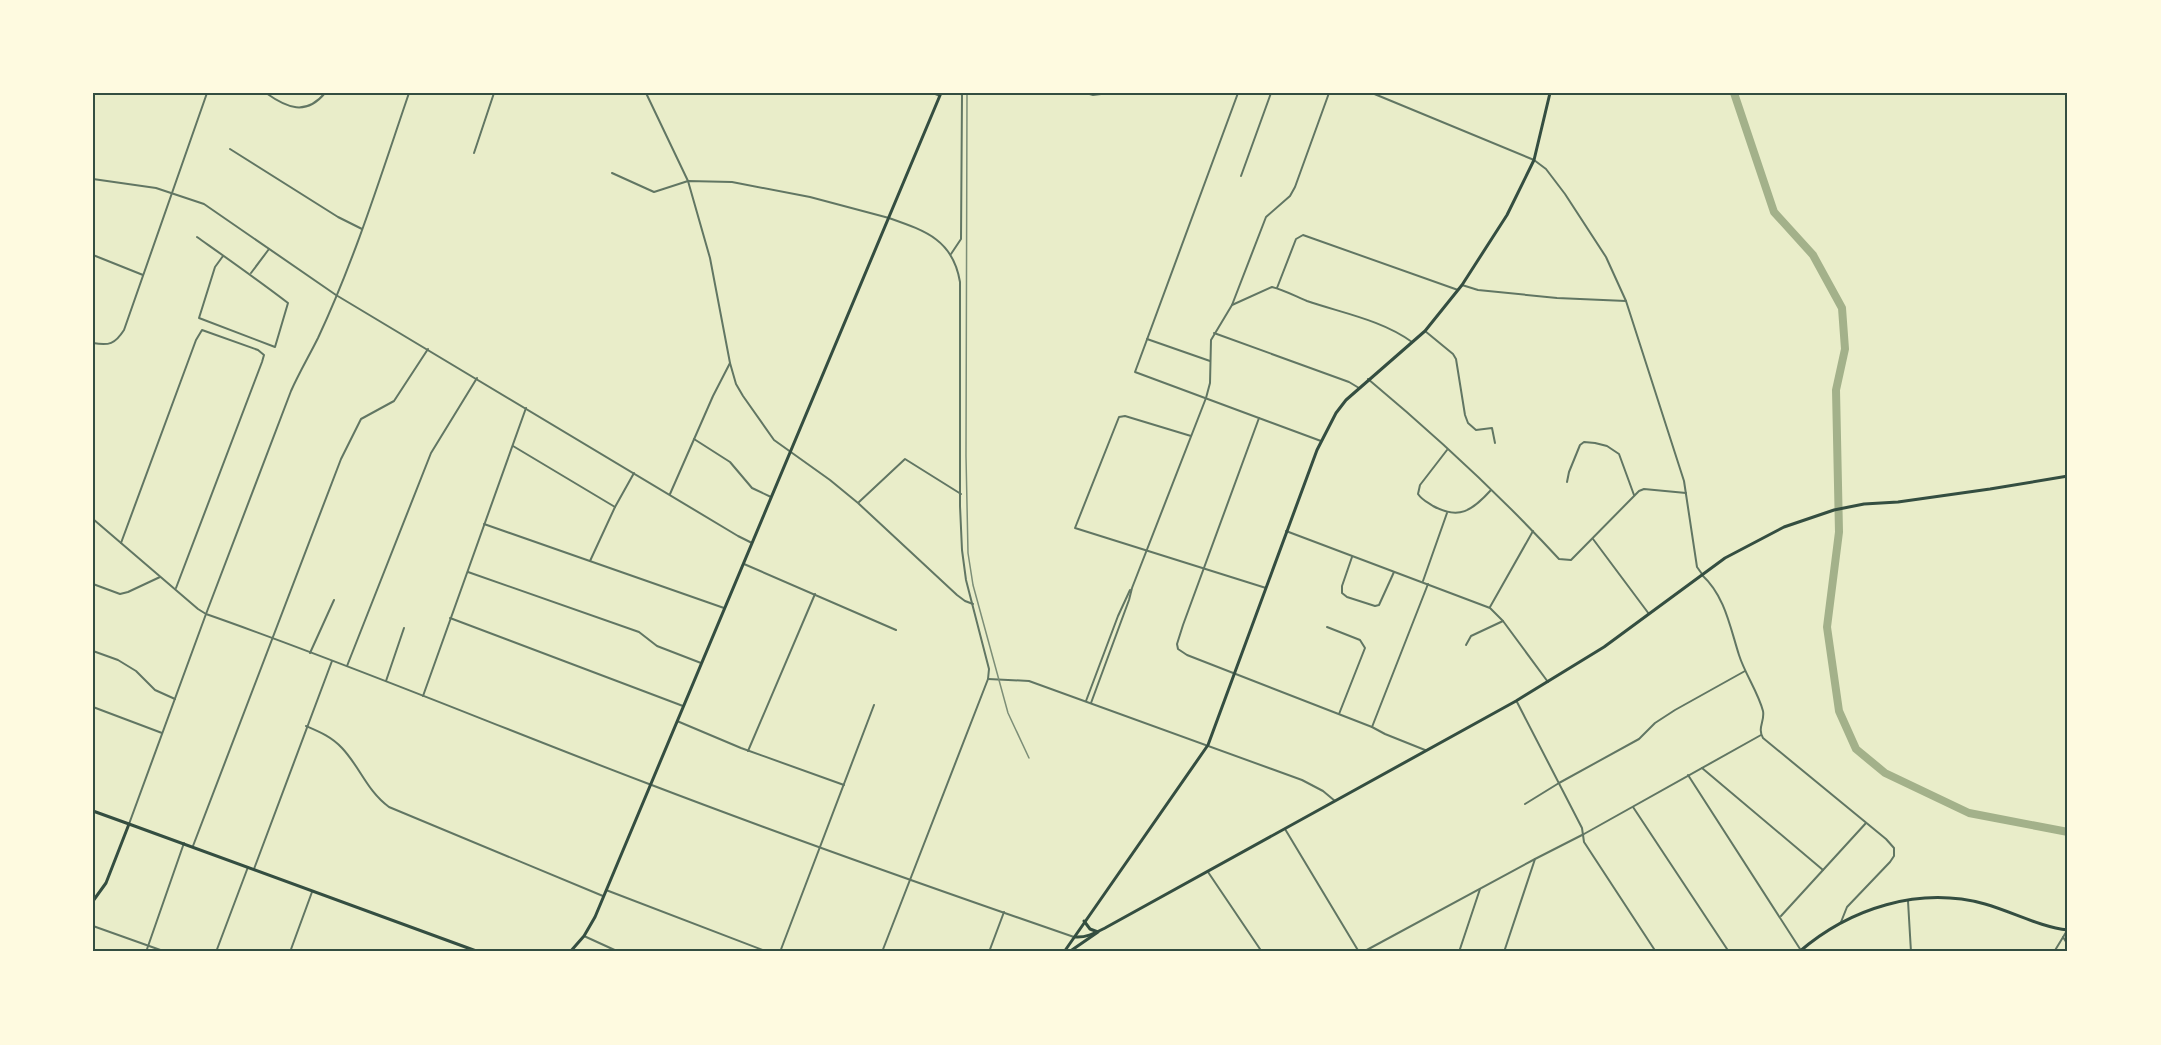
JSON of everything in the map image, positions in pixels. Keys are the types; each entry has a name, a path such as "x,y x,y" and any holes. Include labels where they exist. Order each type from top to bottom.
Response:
{"main road":[{"path":"1064,952 1208,745 1286,531 1321,441 1336,413 1359,387 1425,330 1462,285 1507,215 1534,160 1550,93"},
{"path":"570,952 584,936 603,896 940,94"},
{"path":"1069,952 1098,932 1548,682 1604,647 1725,558 1784,527 1834,510 1864,504 1898,502 2068,476"},
{"path":"93,811 478,952"},
{"path":"93,901 106,883 129,824"},
{"path":"1801,951 1841,922 1886,904 1908,899 1941,897 1983,904 2049,927 2068,930"},
{"path":"1084,921 1090,929 1098,932"},
{"path":"1074,937 1081,938 1098,932"}],"street":[{"path":"93,343 107,345 119,338 207,93"},
{"path":"266,93 284,104 296,107 308,106 318,101 325,93"},
{"path":"129,824 291,391 303,363 317,340 362,229 409,93"},
{"path":"474,153 494,93"},
{"path":"646,93 688,181 710,258 736,384 774,440 858,503 957,595 965,602 973,604"},
{"path":"933,93 940,94"},
{"path":"951,254 961,239 962,95 960,93"},
{"path":"1086,93 1094,95 1108,93"},
{"path":"1238,93 1135,372 1321,441"},
{"path":"1241,176 1271,93"},
{"path":"1086,701 1206,398 1210,383 1210,360 1214,333 1232,305 1266,217 1290,196 1295,187 1329,93"},
{"path":"1372,93 1534,160 1546,169 1566,194 1606,257 1626,301 1684,481 1697,567 1715,591 1726,612 1745,671 1763,712 1761,735"},
{"path":"230,149 338,217 362,229"},
{"path":"612,173 654,192 688,181 732,182 810,197 889,218 928,233 944,244 958,271 960,282 962,550 966,580 989,669 988,679 882,952"},
{"path":"93,179 156,188 204,204 336,295 752,543"},
{"path":"1278,288 1296,239 1303,235 1458,290"},
{"path":"197,237 250,274 288,303 275,347 199,318 215,267 224,256"},
{"path":"250,274 269,249"},
{"path":"93,255 143,275"},
{"path":"1462,285 1478,290 1545,297 1626,301"},
{"path":"1232,305 1272,287 1278,288 1306,300 1387,327 1412,342"},
{"path":"121,543 196,340 202,330 258,350 264,355 176,588"},
{"path":"1425,330 1456,359 1468,423 1476,430 1492,428 1495,443"},
{"path":"1214,333 1359,387"},
{"path":"1146,339 1210,360"},
{"path":"193,846 353,433 362,419 394,401 428,349"},
{"path":"670,494 730,363"},
{"path":"347,666 431,453 477,378"},
{"path":"1368,379 1448,449 1559,559 1571,560 1634,495 1644,489 1686,493"},
{"path":"423,696 526,408"},
{"path":"1191,436 1125,416 1119,417 1075,528 1266,588"},
{"path":"1259,418 1177,644 1178,649 1187,655 1236,672 1427,751"},
{"path":"694,439 730,462 752,488 771,497"},
{"path":"1567,482 1580,445 1584,442 1595,443 1607,446 1619,454 1634,495"},
{"path":"513,446 615,507"},
{"path":"1448,449 1420,485 1418,491 1422,500 1447,513 1478,505 1491,490"},
{"path":"858,503 905,459 961,494"},
{"path":"590,561 634,473"},
{"path":"1422,582 1447,513"},
{"path":"93,519 206,614 910,881 1074,937"},
{"path":"484,524 724,608"},
{"path":"1286,531 1490,608 1496,612 1548,682"},
{"path":"1490,608 1533,531"},
{"path":"1593,538 1649,614"},
{"path":"1352,556 1342,586 1342,593 1347,597 1375,606 1379,604 1394,572"},
{"path":"743,564 896,630"},
{"path":"468,572 639,632 657,646 701,663"},
{"path":"93,584 120,594 160,577"},
{"path":"1372,727 1428,584"},
{"path":"1091,703 1130,600 1132,588"},
{"path":"748,751 815,594"},
{"path":"310,653 334,600"},
{"path":"450,618 684,706"},
{"path":"1466,645 1472,636 1503,621"},
{"path":"1327,627 1360,640 1365,648 1339,714"},
{"path":"386,681 404,628"},
{"path":"93,651 118,660 136,671 154,690 175,699"},
{"path":"254,869 332,660"},
{"path":"1525,804 1558,783 1639,739 1655,723 1675,710 1745,671"},
{"path":"988,679 1029,681 1086,701 1302,780 1323,791 1335,801"},
{"path":"1516,701 1584,834 1584,842 1656,952"},
{"path":"780,952 874,705"},
{"path":"93,707 162,734"},
{"path":"677,721 748,751 844,785"},
{"path":"306,726 329,736 343,749 378,799 389,807 603,896"},
{"path":"1285,829 1361,952 1584,834 1761,735"},
{"path":"1761,735 1894,848 1894,856 1847,907 1841,922"},
{"path":"1702,768 1823,870"},
{"path":"1688,775 1801,951"},
{"path":"1633,807 1729,952"},
{"path":"1780,916 1866,823"},
{"path":"146,952 184,843"},
{"path":"1504,952 1535,859"},
{"path":"216,952 249,867"},
{"path":"1207,871 1262,952"},
{"path":"1459,952 1480,889"},
{"path":"605,890 768,952"},
{"path":"290,952 312,892"},
{"path":"1908,899 1911,952"},
{"path":"989,952 1004,912"},
{"path":"93,926 166,952"},
{"path":"2054,952 2068,930"},
{"path":"584,936 619,952"},
{"path":"2063,937 2068,945"}],"waterway":[{"path":"1734,93 1774,212 1813,255 1842,308 1845,349 1836,390 1839,532 1827,627 1839,711 1856,749 1885,773 1969,813 2068,832"}],"railway":[{"path":"967,93 968,553 973,585 1008,713 1029,758"}]}
